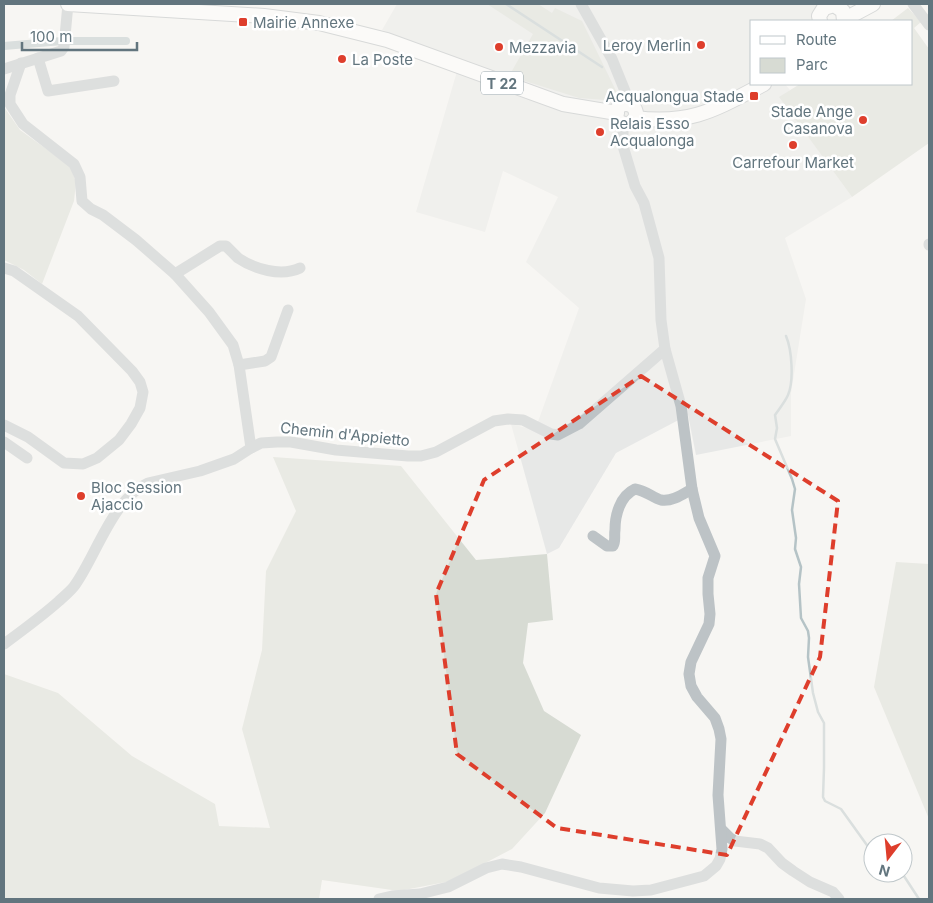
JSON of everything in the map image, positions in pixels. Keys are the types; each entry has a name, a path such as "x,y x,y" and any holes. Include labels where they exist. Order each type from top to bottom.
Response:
{"main road":[{"name":"T 22","path":"68,4 264,16 319,23 387,40 562,104 627,114 648,120 690,118 722,107 762,85"},
{"path":"843,16 858,4"},
{"path":"843,16 873,4"},
{"path":"820,20 821,12 827,6 834,6 843,16"},
{"name":"T 22","path":"627,114 664,112 709,104 750,83"}],"street":[{"path":"4,69 62,51 68,4"},
{"path":"379,899 420,894 448,887 486,868 502,864 512,864 599,888 633,891 651,890 704,876 720,860 722,830 719,818 718,794 720,729 715,718 697,697 691,686 689,674 691,662 708,624 710,614 708,578 715,556 699,518 692,489 681,406 665,350 661,320 659,258 644,204 635,186 623,146 627,114 626,91 612,58 581,4"},
{"path":"913,4 929,25"},
{"path":"38,58 48,91 114,81"},
{"path":"20,63 10,95 10,104 23,124 74,164 80,176 82,200 175,274 209,312 233,345 240,365 251,448"},
{"path":"175,274 220,246 226,246 239,258 262,269 273,272 294,271 300,268"},
{"path":"4,268 14,272 78,316 132,371 140,382 143,392 140,408 119,440 97,458 83,464 64,463 28,437 4,425"},
{"path":"240,365 266,361 271,357 288,310"},
{"name":"Chemin d'Appietto","path":"4,644 36,622 75,586 108,526 132,492 138,487 214,467 234,459 261,444 291,442 336,450 421,456 436,452 488,423 508,419 523,420 551,434 558,435 579,424 665,350"},
{"path":"4,442 27,458"},
{"path":"593,536 608,546 613,546 616,543 615,522 623,497 635,489 644,490 661,500 674,499 692,489"},
{"path":"722,830 735,841 760,844 768,848 782,863 793,871 810,882 833,892 839,899"}],"highlighted area":[{"path":"641,376 838,501 820,657 727,855 557,828 457,754 436,594 484,480"}],"shaded area":[{"path":"397,4 827,4 810,20 750,20 750,85 786,85 790,90 780,98 852,197 785,238 806,299 791,393 791,436 696,455 688,415 616,453 559,548 547,554 511,424 535,430 579,308 526,262 558,197 503,171 485,232 416,212 460,61 382,30"}],"green space":[{"path":"487,4 538,4 552,13 555,8 582,21 618,95 606,100 579,98 509,76 533,34"},
{"name":"Stade Ange Casanova","path":"908,8 921,22 914,28 929,49 929,143 852,197 779,97 798,85 913,85 913,20 892,20"},
{"path":"4,107 20,130 70,166 76,182 74,201 42,284 24,270 4,260"},
{"path":"273,457 401,466 476,560 547,554 553,620 528,623 523,663 544,711 581,735 545,813 512,849 451,881 399,891 322,880 319,899 4,899 4,674 58,693 132,756 215,804 219,826 270,828 242,729 262,650 266,571 296,511"},
{"path":"896,562 929,564 929,819 874,687"}],"waterway":[{"path":"506,4 602,67"},
{"path":"4,46 62,41"},
{"path":"70,41 126,41"},
{"path":"786,336 791,357 792,374 787,398 775,415 777,428 775,439 795,489 792,510 796,538 795,549 801,567 799,584 801,618 808,631 808,657 813,693 818,712 824,723 823,797 825,801 841,809 863,840"},
{"path":"909,883 919,899"}],"place":[{"name":"Mairie Annexe","path":"243,22"},
{"name":"Leroy Merlin","path":"701,45"},
{"name":"Mezzavia","path":"499,47"},
{"name":"La Poste","path":"342,59"},
{"name":"Acqualongua Stade","path":"754,96"},
{"name":"Stade Ange Casanova","path":"863,120"},
{"name":"Relais Esso Acqualonga","path":"600,132"},
{"name":"Carrefour Market","path":"793,145"},
{"name":"Bloc Session Ajaccio","path":"81,496"}]}
